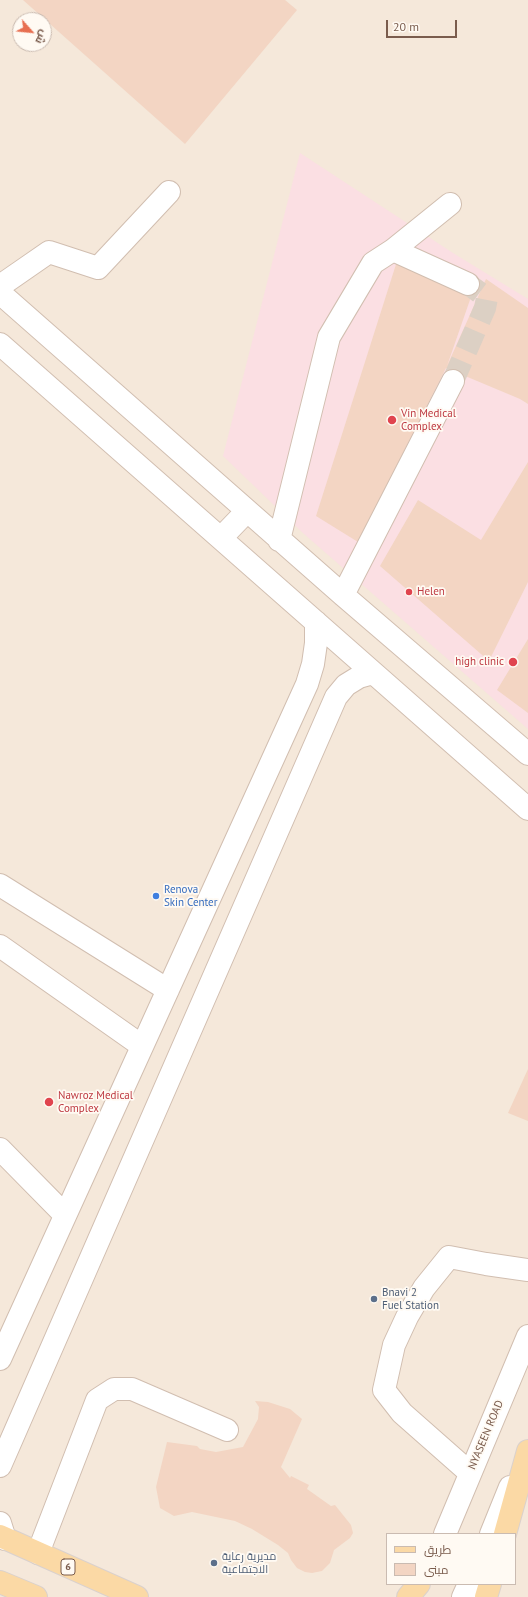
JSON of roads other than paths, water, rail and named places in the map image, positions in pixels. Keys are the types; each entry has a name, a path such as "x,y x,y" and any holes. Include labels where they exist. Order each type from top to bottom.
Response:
{"main road":[{"path":"505,1533 528,1451"},
{"name":"6","path":"2,1533 38,1553 137,1597"},
{"path":"0,1582 36,1597"},
{"path":"408,1597 418,1585"},
{"path":"486,1597 490,1585"}],"street":[{"path":"0,286 49,252 98,268 169,192"},
{"path":"279,540 330,337 373,263 393,250 450,204"},
{"path":"393,250 468,284"},
{"path":"0,293 279,540 528,754"},
{"path":"0,344 528,809"},
{"path":"342,595 452,381"},
{"path":"221,538 247,511"},
{"path":"0,1358 306,684 314,657 316,622"},
{"path":"0,1466 336,697 346,685 358,677 373,673"},
{"path":"306,684 315,682 324,684 331,689 336,697"},
{"path":"0,885 168,990"},
{"path":"0,946 142,1046"},
{"path":"0,1148 66,1214"},
{"path":"470,1473 402,1413 384,1390 394,1345 407,1317 424,1288 449,1257 528,1270"},
{"name":"NYASEEN ROAD","path":"445,1533 528,1336"},
{"path":"38,1553 97,1400 114,1389 132,1389 227,1430"},
{"path":"491,1533 528,1445"},
{"path":"419,1597 424,1585"},
{"path":"463,1597 469,1585"}],"tunnel":[{"path":"453,381 485,308 487,298 468,284"}],"place":[{"name":"Vin Medical Complex","path":"392,420"},
{"name":"Helen","path":"409,592"},
{"name":"high clinic","path":"513,662"},
{"name":"Renova Skin Center","path":"156,896"},
{"name":"Nawroz Medical Complex","path":"49,1102"},
{"name":"Bnavi 2 Fuel Station","path":"374,1299"},
{"name":"مديرية رعاية الاجتماعية","path":"214,1563"}]}
